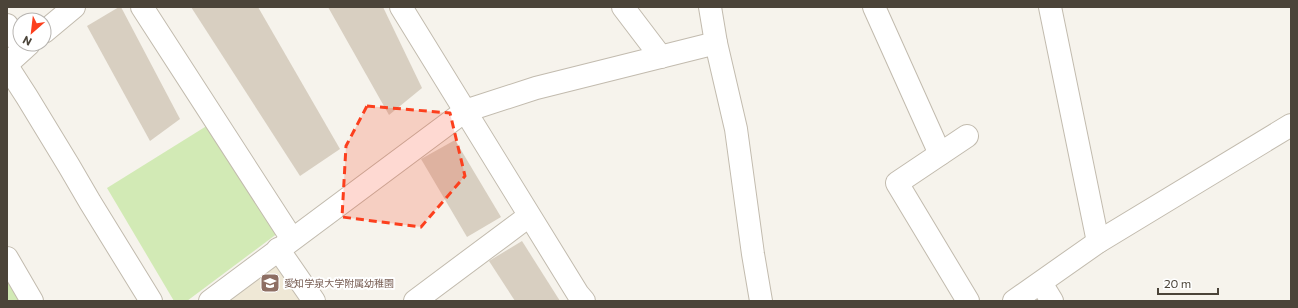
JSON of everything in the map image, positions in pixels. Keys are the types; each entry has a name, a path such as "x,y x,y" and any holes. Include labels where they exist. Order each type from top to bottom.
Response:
{"street":[{"path":"52,25 74,7"},
{"path":"142,7 285,244 314,301"},
{"path":"401,7 529,216 578,294 584,301"},
{"path":"623,7 661,57"},
{"path":"710,7 716,42 736,129 761,301"},
{"path":"874,7 940,154"},
{"path":"1050,7 1098,242"},
{"path":"210,301 465,111 536,88 716,42"},
{"path":"15,52 7,65 151,301"},
{"path":"1014,301 1046,292 1098,242 1291,125"},
{"path":"967,136 897,183 968,301"},
{"path":"415,301 529,216"},
{"path":"7,258 32,301"}],"highlighted area":[{"path":"367,106 450,113 465,176 421,227 342,217 346,146"}],"shaded area":[{"name":"愛知学泉大学附属幼稚園","path":"274,262 306,301 223,301"}],"green space":[{"path":"213,122 278,233 187,301 174,301 107,188"},
{"path":"7,275 22,301 7,301"}],"building":[{"path":"121,7 180,119 150,141 87,26"},
{"path":"191,7 258,7 340,149 300,176"},
{"path":"328,7 383,7 422,88 389,115"},
{"path":"455,140 501,217 467,237 421,159"},
{"path":"522,241 560,301 515,301 489,261"}],"place":[{"name":"愛知学泉大学附属幼稚園","path":"270,283"}]}
